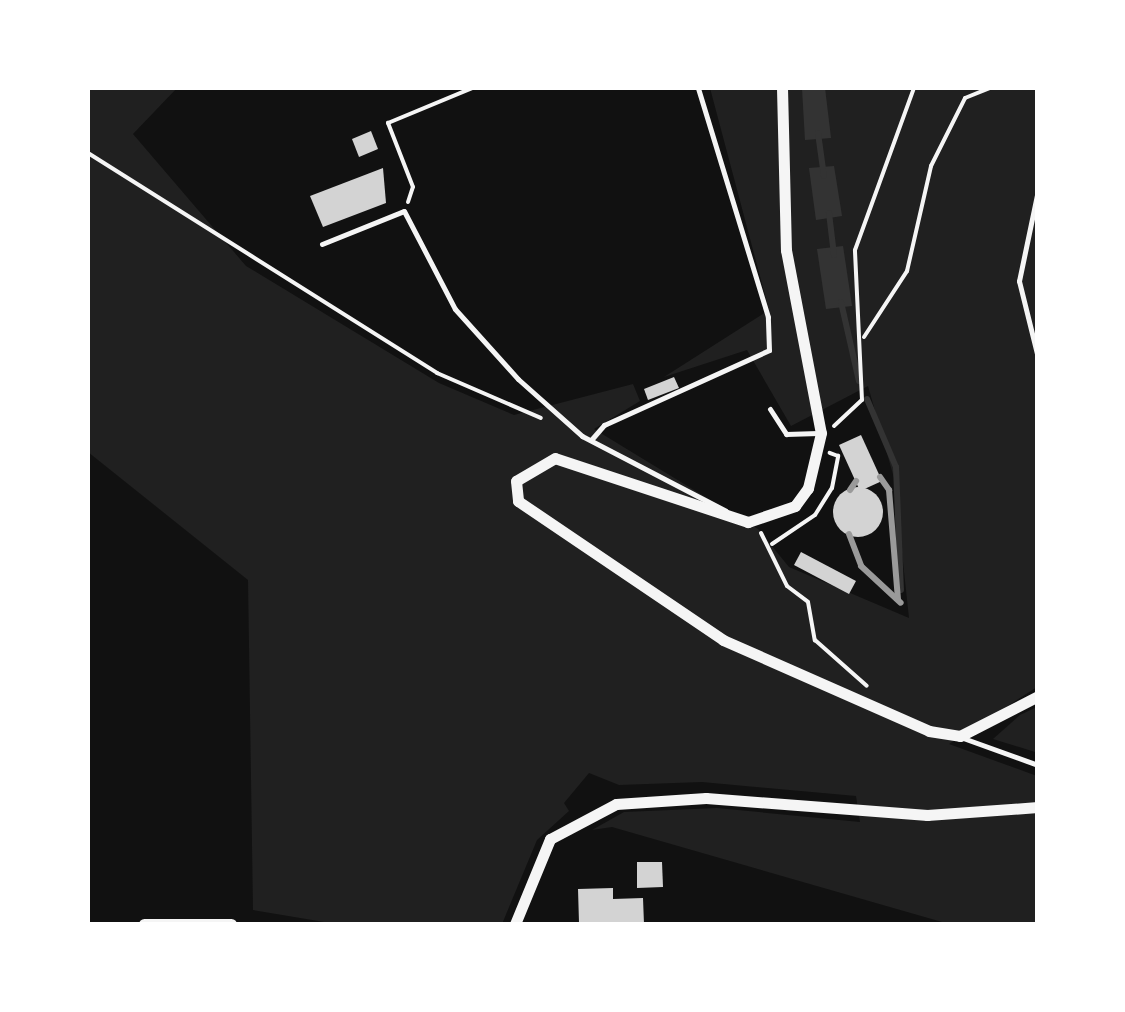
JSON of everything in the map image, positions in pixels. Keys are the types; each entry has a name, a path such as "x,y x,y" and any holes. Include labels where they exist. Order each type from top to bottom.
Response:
{"street":[{"path":"782,88 786,250 821,433 820,450 795,506 772,518 737,520 577,460 555,458 516,481 531,517 723,640 892,716 960,736 1038,696"},
{"path":"515,924 550,839 581,814 616,804 706,798 927,815 1038,808"},
{"path":"144,924 232,924"}],"lane":[{"path":"591,440 604,425 769,350 768,317 698,88"},
{"path":"1038,190 1019,281 1038,358"},
{"path":"322,244 404,211 455,309 518,379 591,440 737,520"},
{"path":"770,409 786,434 821,433"},
{"path":"960,736 1038,766"}],"path":[{"path":"404,211 413,187 388,123 472,88"},
{"path":"821,433 862,400 863,338 854,250 914,88"},
{"path":"863,338 883,321 907,270 932,166 965,98 990,88"},
{"path":"88,153 437,373 546,420"},
{"path":"820,450 838,456 832,488 803,529 772,544 787,586 808,602 816,640 892,716"}],"shaded area":[{"path":"88,88 177,88 133,134 246,266 439,383 514,415 633,384 640,401 594,429 758,529 789,567 909,618 894,478 868,386 791,426 747,350 664,377 769,310 710,88 1037,88 1037,687 949,744 1037,776 1037,924 949,924 612,827 592,830 624,812 717,808 860,822 856,796 702,782 619,785 589,773 564,803 569,811 537,840 502,924 336,924 253,910 248,580 88,452"},
{"path":"802,88 825,88 831,138 805,140"},
{"path":"834,166 842,216 816,220 809,168"},
{"path":"843,246 852,306 826,309 817,249"},
{"path":"1037,707 1035,752 993,739 1020,715"}],"building":[{"path":"371,131 378,149 359,157 352,139"},
{"path":"383,168 386,203 323,227 310,196"},
{"path":"674,377 679,388 648,400 644,389"},
{"path":"861,435 882,481 860,491 839,445"},
{"path":"858,487 876,494 883,512 876,530 858,537 840,530 833,512 840,494"},
{"path":"801,552 856,581 849,594 794,565"},
{"path":"637,862 662,862 663,887 637,888"},
{"path":"613,888 613,899 643,898 644,924 579,923 578,889"}],"waterway":[{"path":"818,133 824,176"},
{"path":"829,213 834,255"},
{"path":"841,302 859,381"},
{"path":"867,399 896,467 901,590"}],"railway":[{"path":"880,477 889,490 898,599"},
{"path":"850,490 856,481"},
{"path":"849,534 861,566 901,603"}]}
